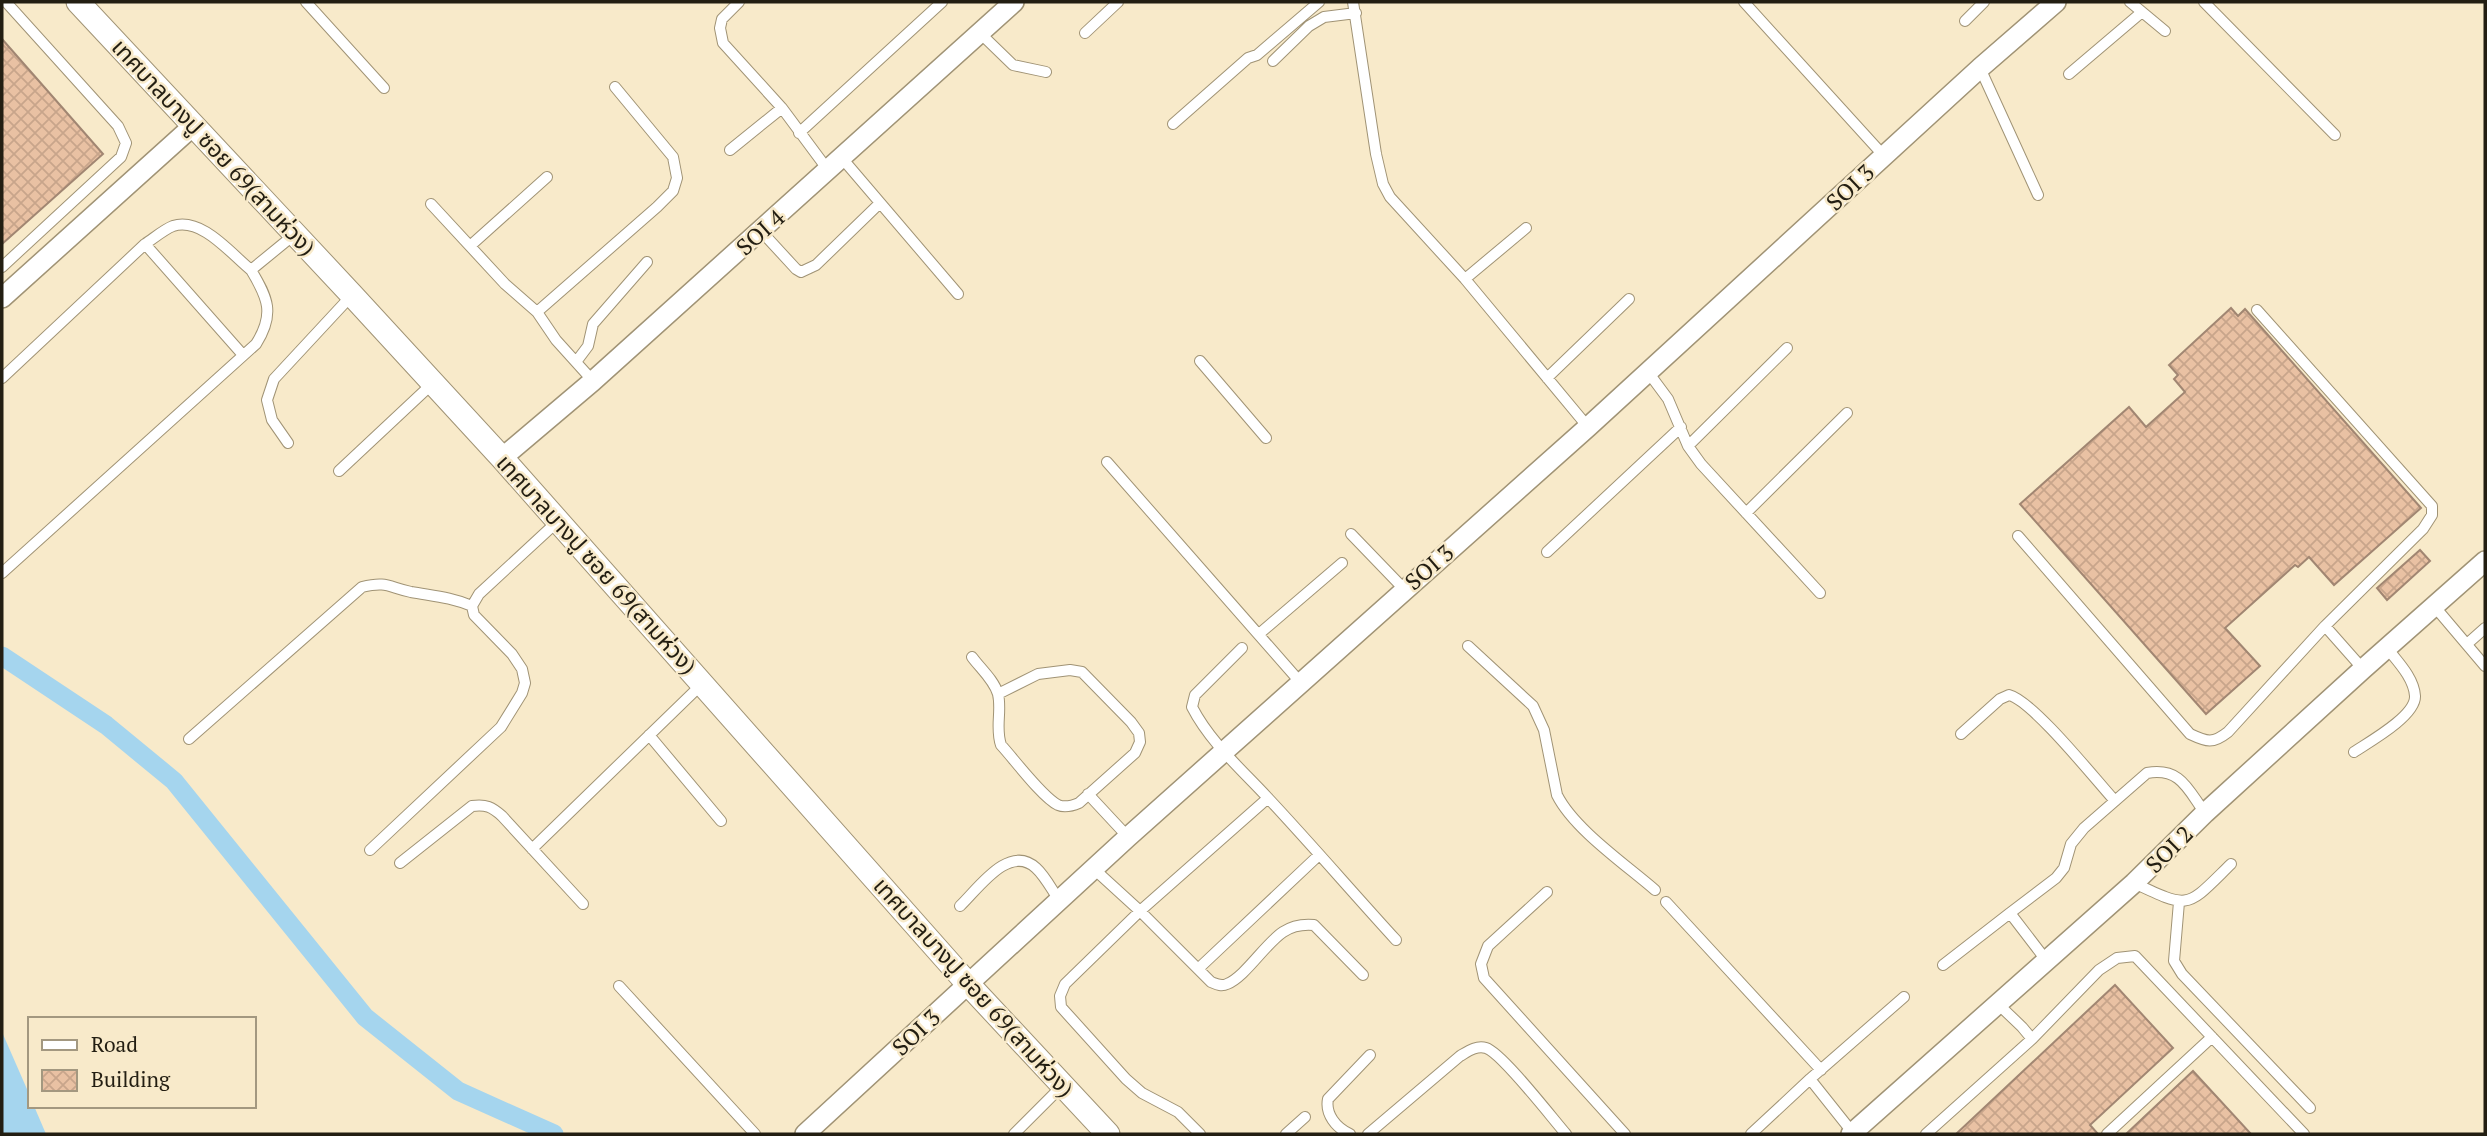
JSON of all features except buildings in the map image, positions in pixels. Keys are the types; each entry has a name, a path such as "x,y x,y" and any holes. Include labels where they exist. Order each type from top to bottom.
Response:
{"street":[{"name":"เทศบาลบางปู ซอย 69(สามห่วง)","path":"78,2 502,458 968,984 1108,1134"},
{"name":"SOI 4","path":"502,458 593,382 1014,2"},
{"name":"SOI 3","path":"805,1134 1128,837 1588,427 1980,68 2056,2"},
{"path":"2,298 193,126"},
{"name":"SOI 2","path":"1852,1133 2134,883 2205,813 2485,561"}],"lane":[{"path":"2,267 121,157 126,143 118,126 6,2"},
{"path":"306,2 384,88"},
{"path":"738,2 722,19 720,28 723,43 782,108 799,133 880,203 958,294"},
{"path":"799,133 942,2"},
{"path":"1085,33 1118,2"},
{"path":"1173,124 1248,58 1256,55 1319,2"},
{"path":"1353,2 1376,154 1383,184 1390,197 1465,279 1588,427"},
{"path":"1744,2 1884,156"},
{"path":"1965,21 1984,2"},
{"path":"2130,2 2165,31"},
{"path":"2204,2 2335,135"},
{"path":"2069,74 2142,12"},
{"path":"1273,61 1309,26 1324,17 1356,13"},
{"path":"980,33 1013,65 1046,72"},
{"path":"1980,68 2038,195"},
{"path":"537,312 673,191 677,178 673,157 615,87"},
{"path":"730,150 782,108"},
{"path":"470,246 547,177"},
{"path":"761,231 801,272 816,265 880,203"},
{"path":"431,204 505,284 537,312 556,340 593,382"},
{"path":"2,378 145,244 170,227 186,224 202,229 251,270 266,296 268,309 265,329 256,344 2,573"},
{"path":"1465,279 1526,228"},
{"path":"251,270 295,234"},
{"path":"145,244 243,355"},
{"path":"576,362 588,346 593,324 647,262"},
{"path":"288,443 272,419 267,400 274,379 352,295"},
{"path":"1548,378 1629,299"},
{"path":"2018,536 2190,734 2206,742 2216,742 2228,732 2325,626 2423,529 2432,515 2432,506 2257,310"},
{"path":"1688,446 1787,348"},
{"path":"1200,361 1266,438"},
{"path":"1648,372 1668,399 1688,446 1701,464 1821,593"},
{"path":"339,471 433,383"},
{"path":"1746,513 1847,413"},
{"path":"1547,552 1681,427"},
{"path":"1107,462 1301,683"},
{"path":"370,850 501,727 522,693 525,683 522,669 512,654 474,615 472,606 478,594 558,521"},
{"path":"1351,534 1404,589"},
{"path":"1259,634 1342,563"},
{"path":"189,739 362,587 377,583 390,584 410,592 454,598 472,606"},
{"path":"2435,607 2485,666"},
{"path":"2325,626 2363,669"},
{"path":"2467,644 2485,628"},
{"path":"1468,646 1534,706 1541,718 1562,806 1585,830 1655,890"},
{"path":"1242,648 1195,695 1192,708 1224,752 1396,940"},
{"path":"2354,752 2400,720 2413,706 2415,696 2407,673 2387,648"},
{"path":"972,657 993,683 998,694 998,736 1001,745 1059,806 1070,807 1079,803 1135,753 1140,743 1139,733 1131,722 1082,672 1070,670 1038,674 998,694"},
{"path":"532,849 703,683"},
{"path":"1961,734 2000,699 2009,695 2018,697 2034,711 2115,801"},
{"path":"649,735 721,821"},
{"path":"1943,965 2056,878 2064,868 2071,844 2084,828 2147,773 2172,773 2205,813"},
{"path":"1088,794 1128,837"},
{"path":"1199,1134 1178,1112 1142,1093 1126,1079 1061,1007 1060,996 1065,984 1140,911 1268,798"},
{"path":"400,863 472,806 484,805 493,808 583,904"},
{"path":"1198,969 1319,855"},
{"path":"960,906 1002,865 1013,860 1036,867 1059,900"},
{"path":"2134,883 2173,902 2186,902 2201,893 2231,864"},
{"path":"1094,869 1211,982 1219,986 1226,985 1284,931 1303,924 1314,925 1363,975"},
{"path":"1548,892 1488,946 1481,964 1484,978 1626,1134"},
{"path":"1666,902 1821,1070"},
{"path":"2179,902 2174,961 2182,974 2310,1108"},
{"path":"2011,913 2046,960"},
{"path":"1926,1134 2032,1039 2099,970 2117,958 2135,956 2304,1134"},
{"path":"619,986 755,1134"},
{"path":"1752,1134 1904,997"},
{"path":"1997,1003 2032,1039"},
{"path":"2107,1134 2212,1037"},
{"path":"1368,1134 1460,1056 1474,1048 1486,1048 1501,1059 1566,1134"},
{"path":"1350,1134 1344,1132 1328,1115 1328,1099 1370,1055"},
{"path":"1810,1079 1852,1133"},
{"path":"1014,1134 1064,1085"},
{"path":"1286,1134 1305,1117"}],"water":[{"path":"2,1032 28,1091 28,1108 35,1108 46,1134 2,1134"}],"waterway":[{"path":"2,656 106,725 174,781 365,1017 458,1091 554,1134"}]}
